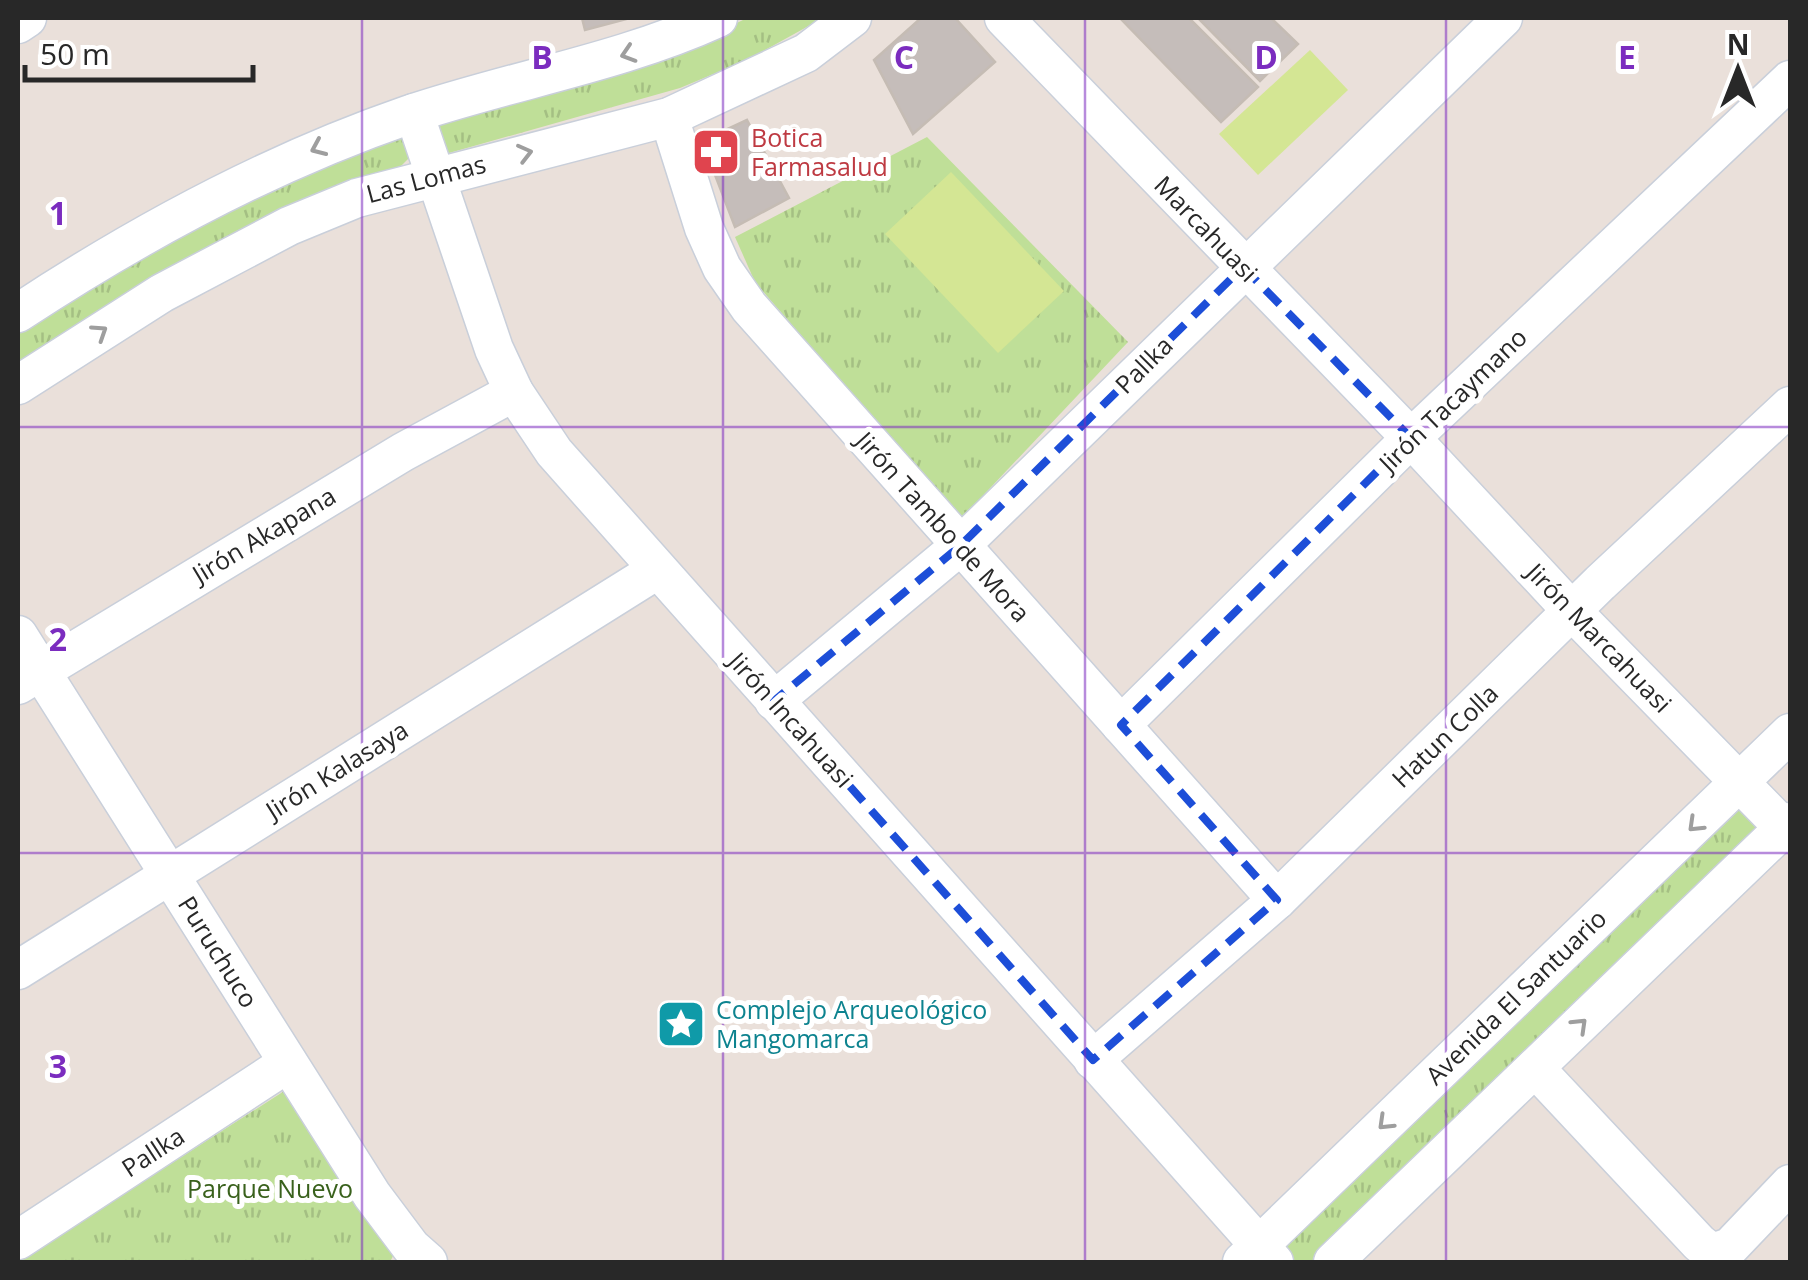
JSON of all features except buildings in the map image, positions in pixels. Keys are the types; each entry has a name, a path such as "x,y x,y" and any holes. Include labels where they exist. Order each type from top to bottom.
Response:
{"street":[{"path":"18,24 26,18"},
{"path":"18,313 102,258 253,178 333,142 414,113 626,55 718,18"},
{"name":"Las Lomas","path":"18,385 162,292 288,226 357,198 669,117 806,53 852,18"},
{"name":"Marcahuasi","path":"1004,18 1411,438"},
{"name":"Pallka","path":"774,701 960,546 1503,18"},
{"name":"Jirón Tacaymano","path":"1120,726 1411,438 1790,80"},
{"name":"Jirón Incahuasi","path":"414,113 478,307 514,392 554,452 1094,1060 1258,1257"},
{"name":"Jirón Tambo de Mora","path":"669,117 704,228 722,268 749,307 1277,900"},
{"name":"Jirón Akapana","path":"29,677 403,452 514,392"},
{"name":"Hatun Colla","path":"1094,1060 1277,900 1572,610 1790,406"},
{"name":"Jirón Marcahuasi","path":"1411,438 1738,782 1788,828"},
{"name":"Jirón Kalasaya","path":"18,970 657,570"},
{"name":"Puruchuco","path":"18,635 29,677 170,875 414,1257"},
{"name":"Avenida El Santuario","path":"1258,1257 1790,733"},
{"path":"1333,1262 1788,828"},
{"name":"Pallka","path":"18,1240 288,1064"},
{"path":"1535,1068 1698,1243 1718,1258 1790,1184"}],"highlighted area":[{"path":"1243,267 1411,438 1121,725 1277,900 1093,1060 774,701 960,546"}],"green space":[{"path":"747,18 823,18 747,60 680,88 449,153 442,146 437,129 445,118 676,53"},
{"path":"1310,50 1348,90 1258,175 1219,134"},
{"path":"401,136 411,156 398,169 18,371 18,328 258,186"},
{"path":"927,137 1128,342 960,520 755,282 735,237"},
{"path":"951,172 1064,291 998,353 885,234"},
{"path":"1730,810 1743,810 1760,823 1755,837 1316,1262 1296,1262 1282,1251 1288,1234"},
{"name":"Parque Nuevo","path":"292,1086 398,1246 390,1262 18,1262"}],"place":[{"name":"Botica Farmasalud","path":"716,152"},
{"name":"Complejo Arqueológico Mangomarca","path":"681,1024"}]}
